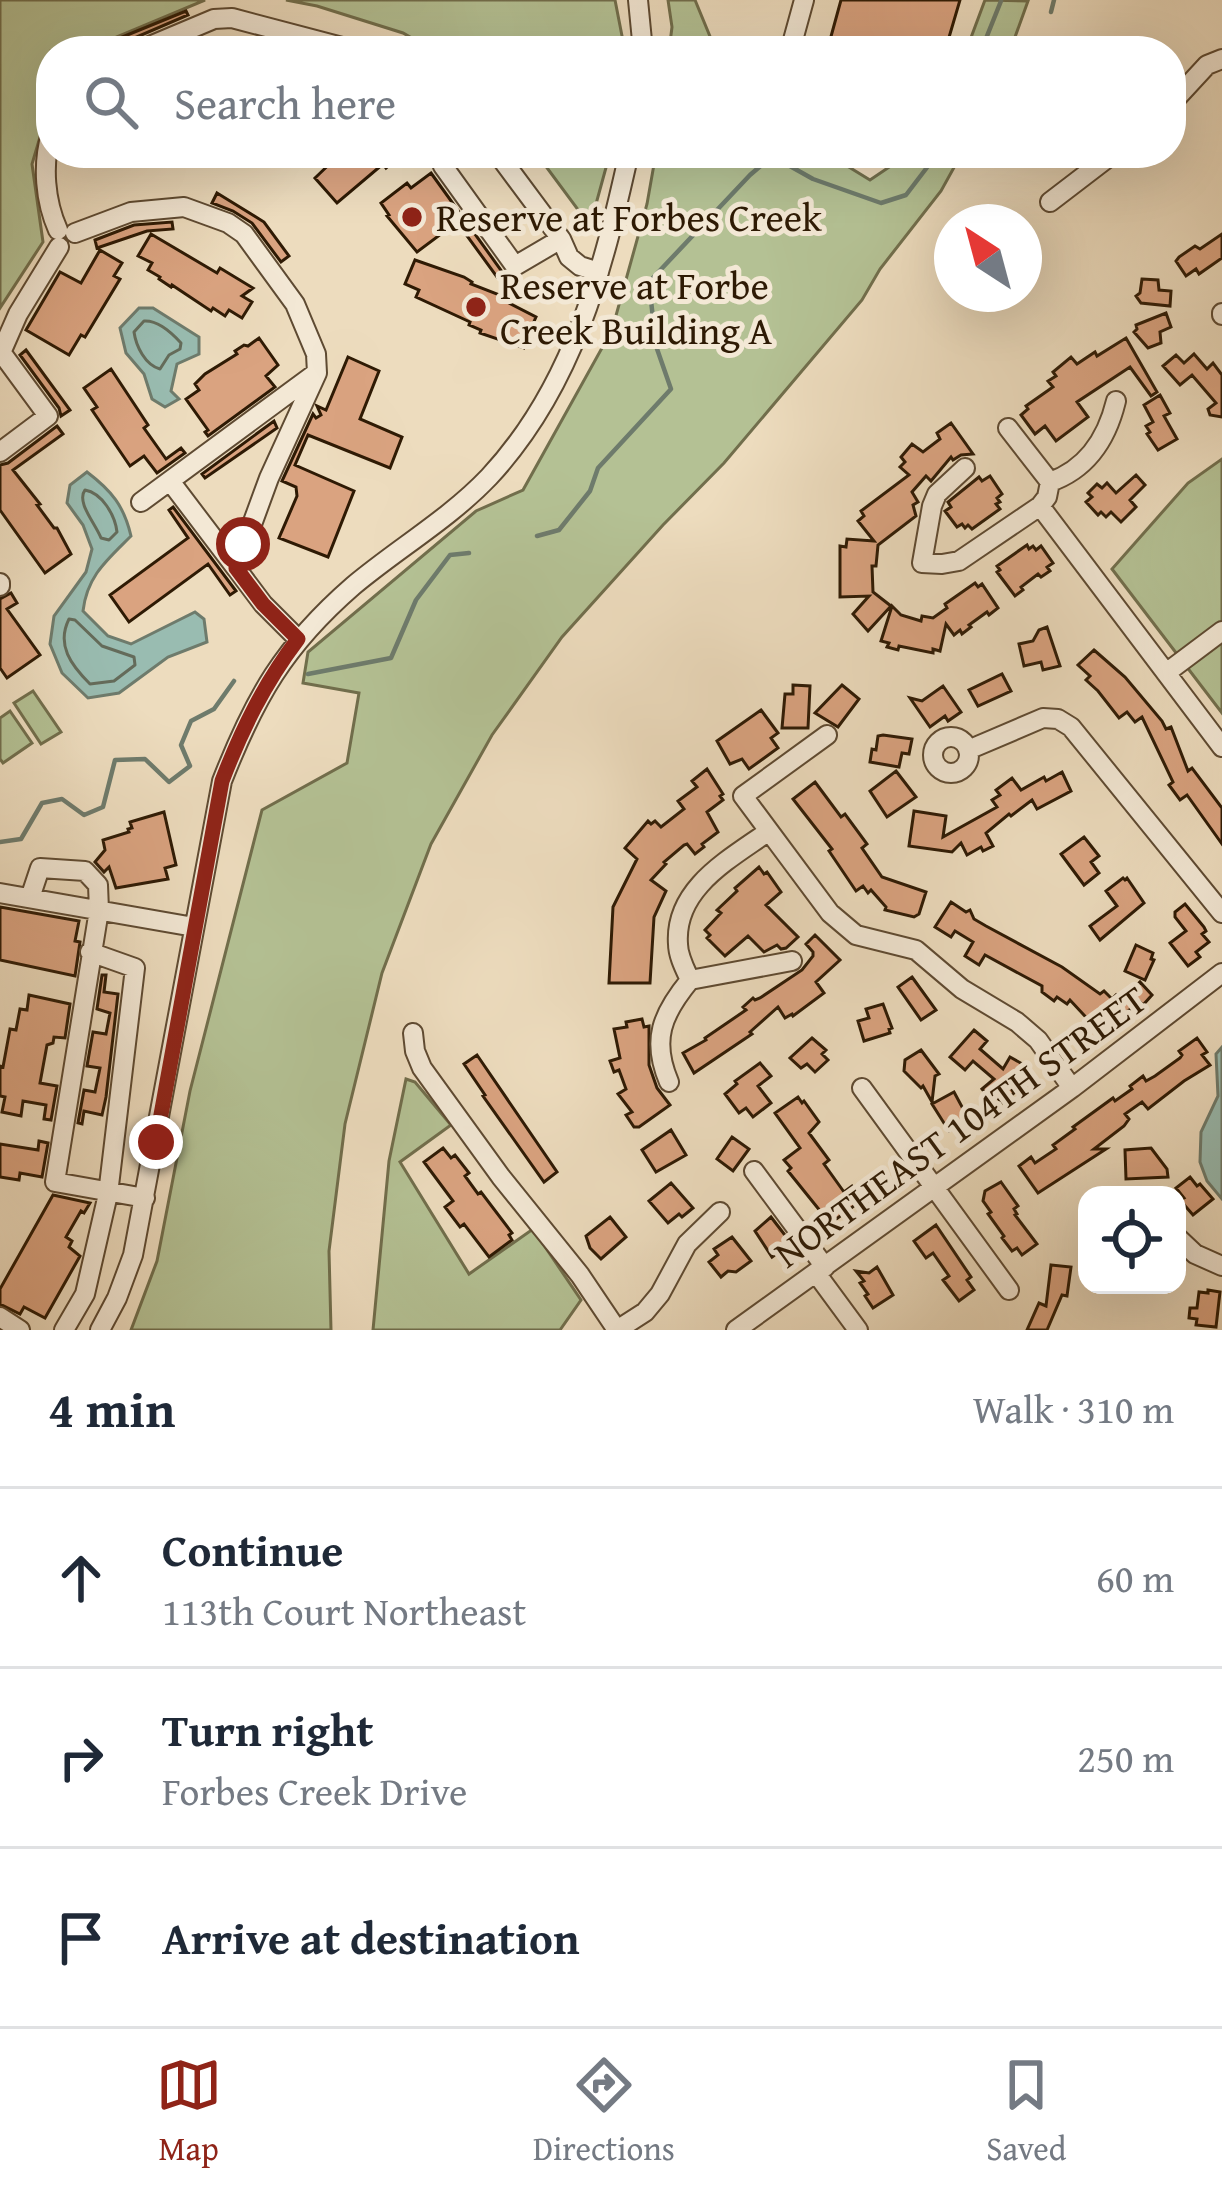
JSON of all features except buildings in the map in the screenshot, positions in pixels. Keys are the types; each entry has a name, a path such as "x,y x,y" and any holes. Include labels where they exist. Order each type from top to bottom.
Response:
{"street":[{"path":"638,0 642,36"},
{"path":"794,36 804,0"},
{"path":"174,36 214,19 232,18 300,36"},
{"path":"1186,88 1207,65 1222,59"},
{"path":"47,168 51,214 64,237"},
{"path":"444,168 515,266 561,239"},
{"path":"508,168 561,239 568,257 599,272"},
{"path":"100,1330 133,1256 222,781 244,724 270,676 298,639 354,586 463,502 532,424 577,340 625,168"},
{"path":"1050,202 1094,168"},
{"path":"0,452 48,416 0,353 64,237 131,212 184,207 227,223 244,235 295,304 316,353 316,373 269,478 236,568"},
{"path":"141,502 316,373"},
{"path":"1050,482 1089,457 1109,428 1116,401"},
{"path":"965,468 937,494 922,563 959,561 1040,506 1047,496 1050,482 1008,428"},
{"path":"170,481 263,604 298,639"},
{"path":"1040,506 1222,746"},
{"path":"1166,673 1222,631"},
{"path":"968,750 1043,718 1058,719 1071,727 1222,913"},
{"path":"827,735 743,796 830,914 856,935 916,950 962,989 1017,1022 1038,1040 1072,1088"},
{"path":"690,980 677,948 679,922 690,896 708,876 769,831"},
{"path":"30,898 40,868 85,871 98,885 99,910 55,1182 145,1198"},
{"path":"0,892 194,927"},
{"path":"64,1330 85,1294 108,1194 135,968 90,952"},
{"path":"669,1082 660,1062 660,1038 669,1006 690,980 792,962"},
{"name":"NORTHEAST 104TH STREET","path":"736,1330 1072,1088 1222,973"},
{"path":"413,1033 422,1068 617,1330 645,1312 687,1244 720,1212"},
{"path":"862,1088 1010,1290"},
{"path":"754,1171 858,1330"},
{"path":"1186,1245 1222,1266"},
{"path":"0,1317 20,1330"}],"green space":[{"path":"0,0 205,0 119,36 36,36 32,164 43,242 0,308"},
{"path":"286,0 615,0 622,36 408,36"},
{"path":"668,0 695,0 710,36 671,36"},
{"path":"985,0 1028,1 1015,36 972,36"},
{"path":"547,168 606,168 590,226"},
{"path":"653,168 850,168 870,180 888,168 954,168 862,300 724,463 562,637 492,735 431,844 382,973 345,1124 329,1251 331,1330 131,1330 157,1261 190,1091 262,810 347,763 359,693 303,683 308,652 476,511 523,490 612,330"},
{"path":"1222,459 1222,713 1112,569 1188,483"},
{"path":"33,691 61,732 41,744 14,703"},
{"path":"10,711 32,743 3,763 0,718"},
{"path":"406,1079 415,1082 451,1125 400,1162 469,1274 533,1229 581,1300 560,1330 373,1330 389,1161"}],"water":[{"path":"139,308 153,308 199,337 199,354 177,364 171,391 179,399 165,407 152,399 144,374 126,353 120,328"},
{"path":"87,472 116,500 131,536 94,578 83,611 108,636 131,644 195,612 204,619 207,642 168,657 119,693 88,698 62,673 50,644 54,616 86,572 92,549 67,503 70,485"},
{"path":"1222,1047 1222,1199 1207,1181 1200,1162 1201,1132 1218,1096 1216,1054"}],"waterway":[{"path":"1051,12 1054,0"},
{"path":"987,36 1001,1"},
{"path":"537,536 559,530 590,491 598,468 671,389 656,346 649,282 758,168"},
{"path":"793,168 881,203 906,195 927,168"},
{"path":"308,674 391,658 416,600 450,555 469,553"},
{"path":"0,842 21,839 42,803 62,799 84,815 103,807 115,760 145,759 169,782 190,766 181,745 191,721 214,709 234,681"}],"place":[{"name":"Reserve at Forbes Creek","path":"412,217"},
{"name":"Reserve at Forbe Creek Building A","path":"476,307"}],"route":[{"path":"156,1142 222,781 244,724 270,676 298,639 236,568 243,544"}]}
